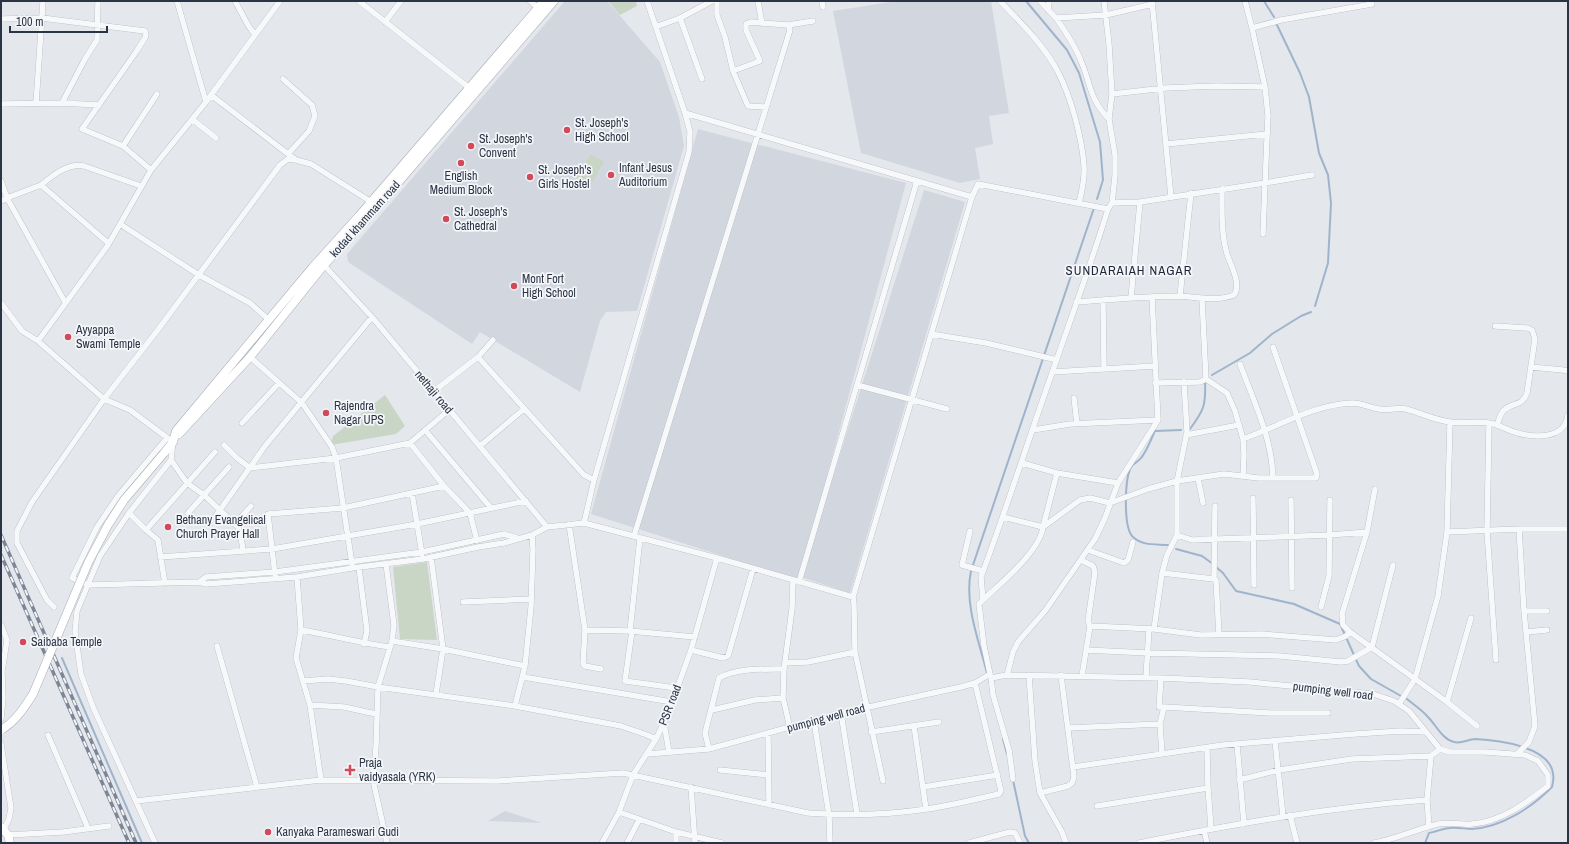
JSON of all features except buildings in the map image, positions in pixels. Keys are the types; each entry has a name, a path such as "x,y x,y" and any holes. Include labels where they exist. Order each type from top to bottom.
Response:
{"main road":[{"name":"kodad khammam road","path":"1,730 21,713 33,694 88,564 108,525 124,500 164,453 176,431 269,320 374,204 472,90 544,1"},
{"name":"kodad khammam road","path":"472,90 554,1"},
{"name":"kodad khammam road","path":"172,439 180,434 250,357 322,262"}],"street":[{"path":"36,104 43,1"},
{"path":"62,103 85,59 97,40 98,1"},
{"path":"177,1 206,102"},
{"path":"235,1 255,35"},
{"path":"38,341 108,245 150,170 211,96 280,1"},
{"path":"359,1 472,90"},
{"path":"385,22 401,1"},
{"path":"530,1 538,8"},
{"path":"584,523 594,480 689,152 690,132 685,113 646,1"},
{"path":"655,24 658,26 680,18 712,1"},
{"path":"717,1 717,15 725,37 733,71 748,106 766,107"},
{"path":"758,1 762,24"},
{"path":"1000,1 1045,52 1058,71 1064,85 1078,127 1084,167 1080,203"},
{"path":"1040,1 1056,18 1070,39 1081,60 1090,92 1095,103 1109,119"},
{"path":"1048,10 1049,1"},
{"path":"1104,1 1109,44 1112,94 1109,119 1115,155 1115,176 1112,203"},
{"path":"1245,1 1265,87 1268,116 1263,234"},
{"path":"1056,18 1106,15 1152,3 1171,197"},
{"path":"1252,28 1281,20 1372,4"},
{"path":"1,19 42,18 143,30 146,35 136,52 82,129 123,146 150,170"},
{"path":"680,18 702,79"},
{"path":"733,71 760,61 746,30 746,25 751,22 788,25 813,21"},
{"path":"634,536 790,30 788,25"},
{"path":"283,80 312,105 315,116 309,132 288,154"},
{"path":"1112,94 1161,88 1217,86 1265,87"},
{"path":"123,146 157,94"},
{"path":"211,96 296,160"},
{"path":"1,104 62,103 99,105"},
{"path":"685,113 972,197"},
{"path":"192,119 216,138"},
{"path":"1166,144 1267,134"},
{"path":"54,607 47,600 17,543 17,531 32,502 104,399 199,275 280,165 288,159 311,164 374,204"},
{"path":"1,201 41,185 54,175 76,164 141,186"},
{"path":"883,781 871,732 868,707 855,652 853,597 972,197 978,184 1104,208 1112,203 1140,202 1312,175"},
{"path":"1,181 7,198 65,302"},
{"path":"790,728 783,698 784,669 796,581 857,385 916,181"},
{"path":"41,185 107,242 108,245"},
{"path":"1076,302 1180,296 1202,299 1228,297 1236,292 1235,279 1223,240 1222,189"},
{"path":"1180,296 1191,194"},
{"path":"1131,298 1140,202"},
{"path":"983,600 981,577 1034,430 1056,360 1097,245 1104,208"},
{"path":"120,224 199,275 250,303 269,320"},
{"name":"nethaji road","path":"322,262 372,317 547,527"},
{"path":"1007,675 1013,652 1018,642 1045,611 1095,539 1118,483 1158,420 1152,297"},
{"path":"1202,299 1206,379"},
{"path":"1103,300 1104,368"},
{"path":"1,303 22,331 38,341 104,399 130,410 172,439"},
{"path":"215,517 265,446 372,317"},
{"path":"1495,326 1527,328 1532,330 1535,339 1525,398 1520,403 1504,411 1497,425"},
{"path":"931,334 986,343 1056,360"},
{"path":"434,391 478,357 493,340"},
{"path":"1043,527 1080,500 1090,498 1110,503 1148,489 1177,481 1224,474 1273,478 1317,478 1307,444 1273,347"},
{"path":"250,357 302,403 332,447 336,458 352,568"},
{"path":"478,357 584,476 594,480"},
{"path":"1240,364 1265,431 1273,460 1273,478"},
{"path":"1052,372 1155,366"},
{"path":"1531,367 1563,370 1568,372"},
{"path":"1155,383 1200,382 1206,379"},
{"path":"1206,379 1227,393 1242,438 1244,455 1243,476"},
{"path":"1146,677 1148,653 1162,573 1167,555 1177,535 1177,481 1186,435 1184,382"},
{"path":"242,423 280,383"},
{"path":"857,385 947,409"},
{"path":"1074,398 1077,424"},
{"path":"1242,438 1326,408 1354,403 1378,409 1406,409 1423,416 1450,422 1489,423 1517,433 1535,436 1548,435 1556,432 1564,426 1568,415"},
{"path":"480,446 524,408"},
{"path":"224,445 250,468 336,458 410,443 449,410"},
{"path":"1034,430 1077,424 1158,420"},
{"path":"1399,704 1415,680 1438,596 1447,532 1450,422"},
{"path":"1489,423 1487,531 1496,660"},
{"path":"1186,435 1239,426"},
{"path":"425,430 491,508"},
{"path":"155,843 93,707 81,674 75,632 77,611 100,556 129,512 171,460 172,439"},
{"path":"172,439 118,496 97,528 72,578 88,585 199,582 206,584 276,580 423,559 504,543 532,535 547,527 584,523 717,558 853,597"},
{"path":"410,443 444,486 470,513 478,547"},
{"path":"146,530 214,452"},
{"path":"171,460 187,483 204,495 238,527 243,551"},
{"path":"1022,463 1057,473 1118,483"},
{"path":"188,513 229,468"},
{"path":"1013,779 1010,750 993,695 984,646 979,604 1030,553 1040,539 1057,473"},
{"path":"1198,478 1203,503"},
{"path":"276,580 268,514 343,508 444,486"},
{"path":"1375,489 1367,532 1342,614 1343,624 1348,634 1372,647 1477,726"},
{"path":"412,493 423,559"},
{"path":"1253,498 1254,585"},
{"path":"1291,500 1292,588"},
{"path":"1321,607 1329,576 1330,500"},
{"path":"160,558 272,549 417,524 526,501"},
{"path":"235,524 251,506"},
{"path":"1215,506 1214,578 1217,583 1219,635"},
{"path":"129,512 158,540 165,584"},
{"path":"1003,517 1043,527"},
{"path":"569,524 585,630 583,664 585,666 601,669"},
{"path":"1447,532 1519,529 1568,529"},
{"path":"1517,754 1529,742 1535,726 1524,611 1519,529"},
{"path":"970,531 962,565 983,571"},
{"path":"1177,535 1192,540 1330,535 1367,532"},
{"path":"199,582 206,577 275,572 422,552 504,534 518,538"},
{"path":"515,706 525,666 531,599 532,535"},
{"path":"640,538 625,681 676,688"},
{"path":"1088,550 1124,563 1128,560 1133,542"},
{"path":"431,557 443,650 436,694"},
{"name":"PSR road","path":"602,843 619,812 633,775 656,739 664,723 691,650 717,558"},
{"path":"1081,560 1093,566 1095,572 1088,621 1090,626 1082,676"},
{"path":"386,564 394,625 391,644 378,687 376,747 373,780 387,843"},
{"path":"1086,650 1280,656 1340,662 1348,661 1372,647 1393,565"},
{"path":"359,568 367,631 364,644"},
{"path":"691,650 723,658 728,656 753,568"},
{"path":"1162,573 1214,578"},
{"path":"297,577 301,630 296,658 310,705 321,780"},
{"path":"463,602 531,599"},
{"path":"1524,611 1547,611"},
{"path":"1447,702 1471,618"},
{"path":"1,625 8,640 2,671 3,699 1,719"},
{"path":"1090,626 1152,629 1201,635 1261,634 1336,640 1348,634"},
{"path":"301,630 350,639 364,644 391,644 443,650 525,666"},
{"path":"585,630 631,631 695,637"},
{"path":"1526,632 1547,630"},
{"path":"217,646 257,787"},
{"path":"785,662 808,662 855,652"},
{"path":"709,748 705,733 719,678 724,675 752,670 784,669"},
{"name":"pumping well road","path":"647,754 709,748 868,707 962,687 990,676 1007,675 1146,677 1250,682 1373,694 1399,704 1409,711 1440,749"},
{"path":"1029,675 1035,761 1040,793 1062,832 1066,843"},
{"path":"1040,793 1068,786 1072,783 1074,777 1069,728 1061,675"},
{"path":"523,677 672,702"},
{"path":"1161,678 1159,707 1270,713 1328,713"},
{"path":"303,681 334,680 515,706 621,726 656,739"},
{"path":"136,801 321,780 498,781 623,773 798,812 829,815 876,814 926,809 999,794 1001,791 975,683"},
{"path":"712,710 755,700 783,698"},
{"path":"310,705 344,707 376,714"},
{"path":"1162,754 1160,724 1164,707"},
{"path":"841,714 857,814"},
{"path":"814,721 829,815 830,843"},
{"path":"871,732 939,722"},
{"path":"664,723 669,752"},
{"path":"1069,728 1160,724"},
{"path":"914,726 926,809"},
{"path":"1073,767 1237,744 1401,731 1426,732"},
{"path":"768,733 769,805"},
{"path":"48,735 88,828"},
{"path":"1275,741 1283,816"},
{"path":"1,744 11,808 6,833 63,832 109,826"},
{"path":"1237,744 1244,824"},
{"path":"1207,748 1211,828"},
{"path":"1240,780 1279,770 1352,759 1431,756 1440,749 1450,752 1485,752 1525,755 1538,761 1548,775 1548,786 1528,801 1490,821 1471,824 1438,824 1399,837 1374,843"},
{"path":"1429,828 1427,800 1431,756"},
{"path":"720,770 768,775"},
{"path":"923,788 998,775"},
{"path":"691,787 695,840"},
{"path":"1097,806 1208,788"},
{"path":"1139,843 1211,828 1244,824 1283,816 1366,804 1427,800"},
{"path":"619,812 639,820 663,826 695,840 722,843"},
{"path":"1290,815 1297,843"},
{"path":"628,843 639,820"},
{"path":"1204,830 1207,843"},
{"path":"676,832 676,843"},
{"path":"969,843 1010,832 1015,833 1020,843"}],"shaded area":[{"path":"565,1 607,1 660,62 679,117 684,146 637,311 606,312 600,321 580,392 480,332 472,344 348,262 347,254"},
{"path":"897,1 991,1 1009,113 989,116 993,144 975,148 980,179 960,183 861,153 833,11"},
{"path":"698,129 906,183 799,580 591,514"},
{"path":"924,190 965,202 850,593 801,577"},
{"path":"505,811 542,823 488,821"}],"green space":[{"path":"608,1 636,1 637,6 620,15"},
{"path":"591,154 604,162 590,186 576,178"},
{"path":"385,395 405,426 396,434 331,445 333,436"},
{"path":"427,562 437,640 400,639 393,567"}],"waterway":[{"path":"1026,1 1067,50 1079,73 1100,142 1103,180 1097,199"},
{"path":"1264,1 1274,17"},
{"path":"1277,25 1300,73 1309,97 1319,153 1328,175 1331,203 1328,263 1315,306"},
{"path":"973,565 1094,208"},
{"path":"1212,375 1250,353 1272,334 1301,316 1311,312"},
{"path":"1190,429 1203,407 1205,382"},
{"path":"1168,545 1145,543 1133,537 1130,532 1126,515 1127,483 1131,467 1143,455 1155,431 1181,430"},
{"path":"1176,549 1202,556 1213,564"},
{"path":"1216,567 1223,573 1236,591 1294,604 1340,624 1359,666 1371,679 1401,696"},
{"path":"971,571 969,596 973,622 987,673"},
{"path":"62,658 142,843"},
{"path":"53,673 129,843"},
{"path":"1407,699 1426,714 1446,738 1454,742 1475,739 1521,746 1543,757 1550,764 1553,776 1552,787 1535,802 1515,815 1494,825 1472,829 1447,828 1429,833 1425,843"},
{"path":"1003,739 1007,754"},
{"path":"1013,780 1025,836 1029,843"}],"railway":[{"path":"1,535 136,843"},
{"path":"1,555 129,843"}],"place":[{"name":"St. Joseph's High School","path":"567,130"},
{"name":"St. Joseph's Convent","path":"471,146"},
{"name":"English Medium Block","path":"461,163"},
{"name":"Infant Jesus Auditorium","path":"611,175"},
{"name":"St. Joseph's Girls Hostel","path":"530,177"},
{"name":"St. Joseph's Cathedral","path":"446,219"},
{"name":"Mont Fort High School","path":"514,286"},
{"name":"Ayyappa Swami Temple","path":"68,337"},
{"name":"Rajendra Nagar UPS","path":"326,413"},
{"name":"Bethany Evangelical Church Prayer Hall","path":"168,527"},
{"name":"Saibaba Temple","path":"23,642"},
{"name":"Praja vaidyasala (YRK)","path":"350,770"},
{"name":"Kanyaka Parameswari Gudi","path":"268,832"}],"district":[{"name":"SUNDARAIAH NAGAR","path":"1129,270"}]}
